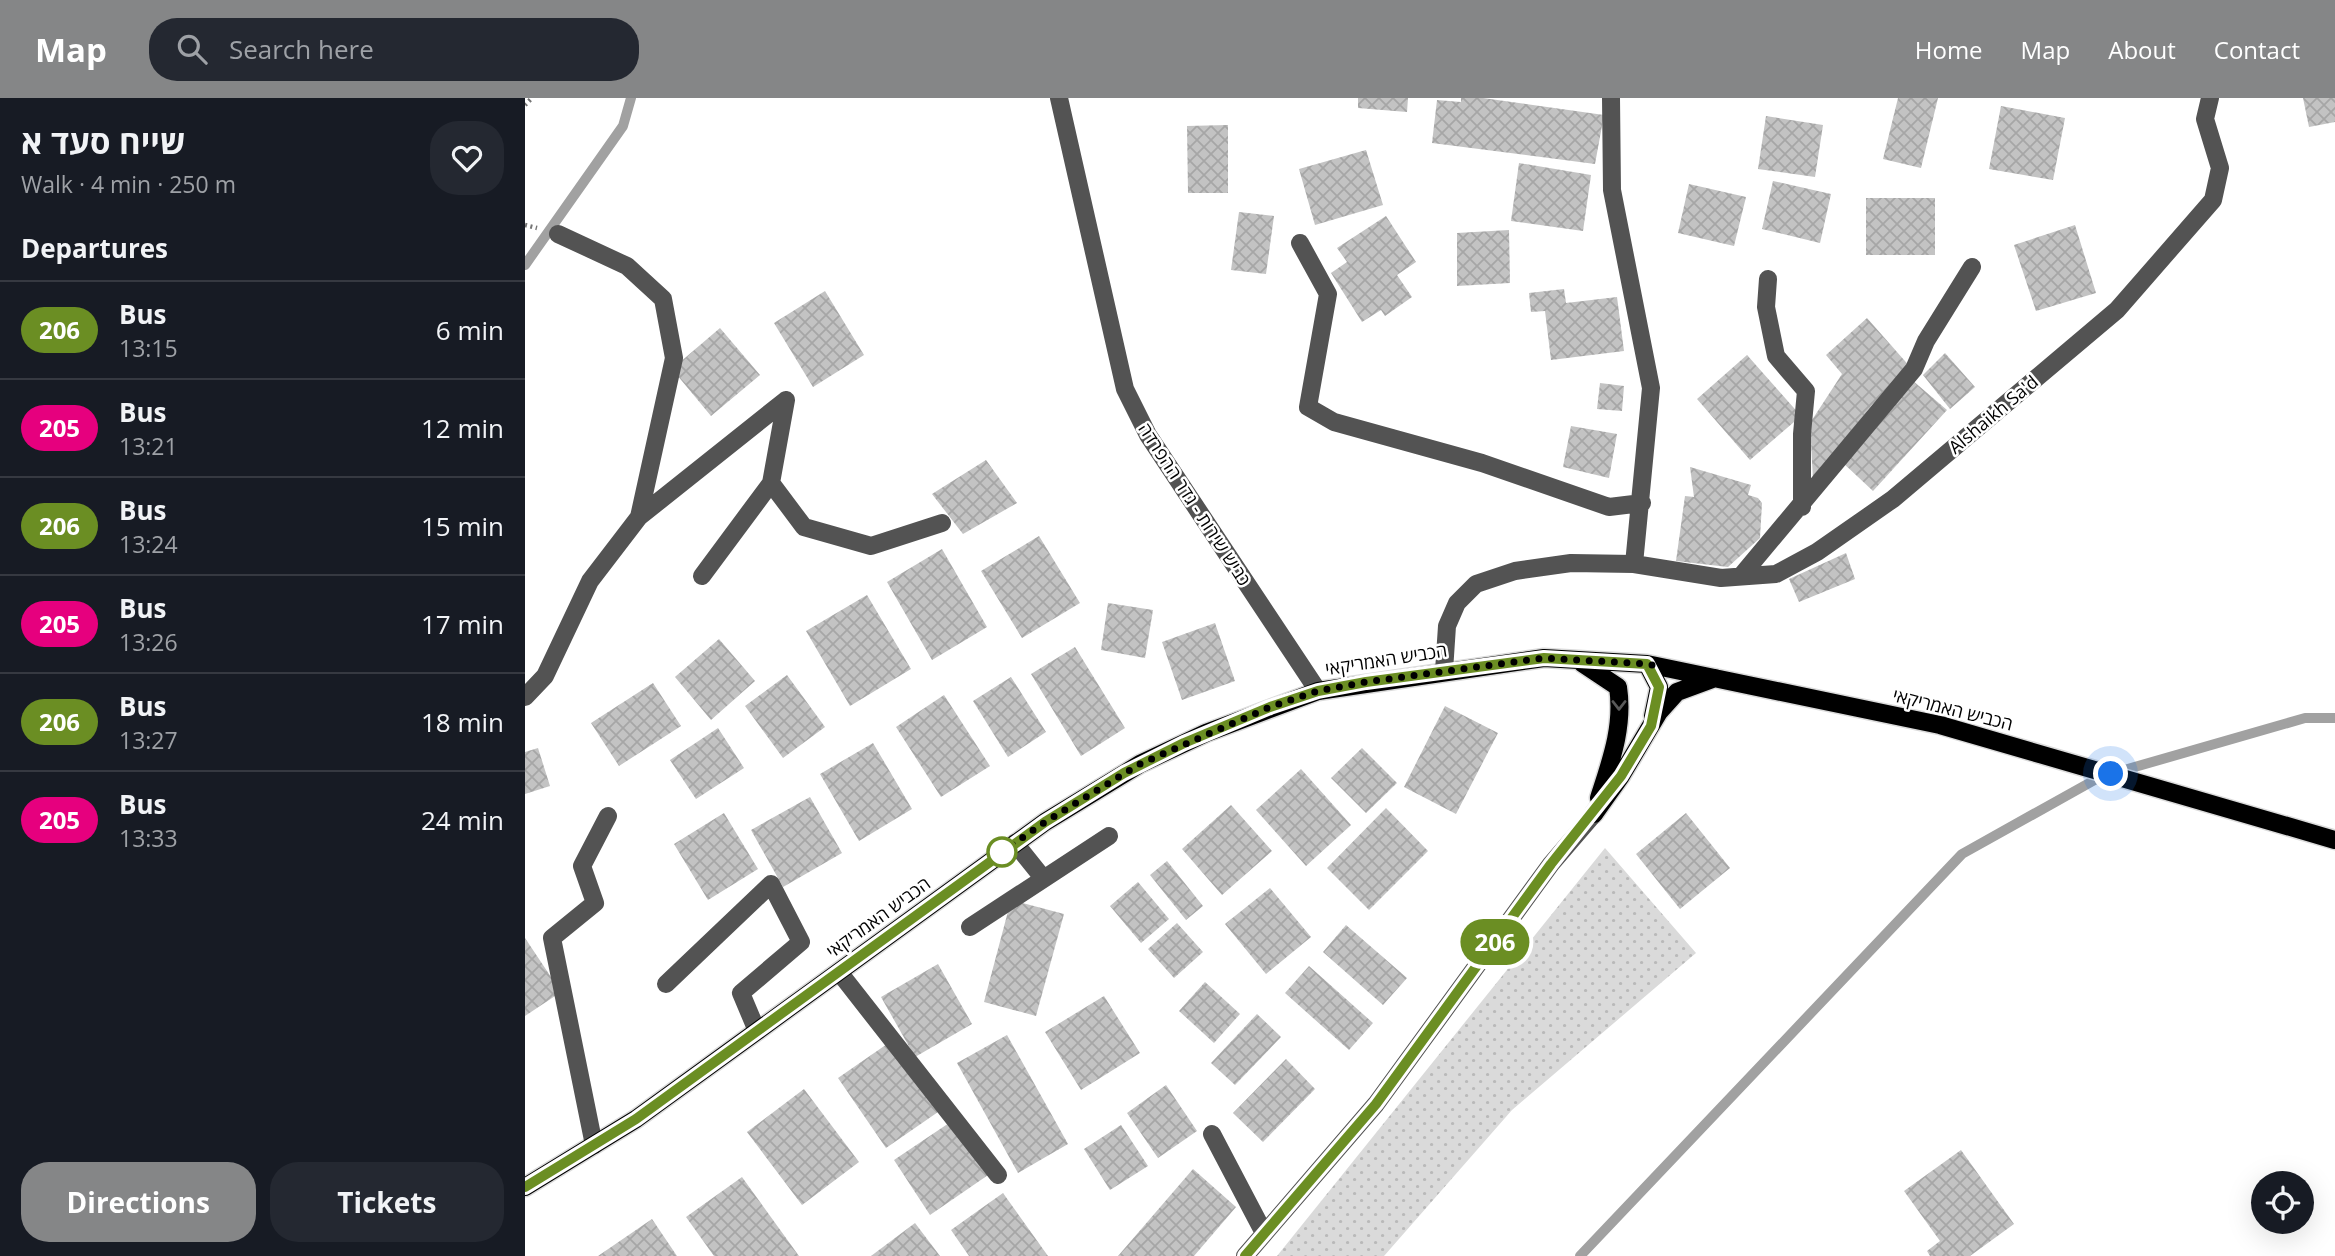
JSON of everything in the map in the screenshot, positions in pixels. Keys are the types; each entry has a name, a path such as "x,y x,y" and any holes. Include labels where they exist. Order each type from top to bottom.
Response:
{"main road":[{"name":"הכביש האמריקאי","path":"525,1187 636,1119 1015,843 1140,764 1219,728 1318,691 1544,658 1647,664 1940,725 2335,840"},
{"path":"1576,660 1604,675 1618,687 1620,702 1617,738 1594,814"},
{"path":"1647,664 1659,687 1651,726"},
{"path":"1594,814 1651,726 1677,692 1716,678"}],"street":[{"name":"כביש שירות - גדר ההפרדה","path":"1059,98 1125,389 1148,435 1318,691"},
{"path":"1611,98 1612,190 1651,388 1635,564"},
{"name":"Alshaikh Sa'd","path":"1444,671 1447,626 1457,603 1476,584 1515,572 1570,563 1635,564 1721,578 1776,574 1817,552 1893,499 2117,310 2213,200 2220,168 2205,119 2210,98"},
{"path":"558,234 627,266 663,299 674,358 639,517"},
{"path":"1300,243 1328,294 1308,407 1334,422 1482,463 1609,507 1642,503"},
{"path":"1741,576 1914,369 1926,341 1972,267"},
{"path":"1768,279 1766,307 1776,356 1805,391 1801,434 1802,506"},
{"path":"525,697 545,676 590,581 639,517 786,400 771,483 702,576"},
{"path":"771,483 804,527 871,547 942,523"},
{"path":"1245,1256 1376,1104 1551,864 1594,814"},
{"path":"594,1145 552,938 595,903 582,866 608,816"},
{"path":"970,927 1109,836"},
{"path":"1015,843 1043,878"},
{"path":"666,984 771,884 801,942 741,993 757,1031"},
{"path":"839,972 998,1175"},
{"path":"1212,1135 1264,1233"}],"path":[{"path":"525,105 532,98"}],"shaded area":[{"path":"1605,848 1696,953 1512,1110 1384,1256 1277,1256"}],"building":[{"path":"1358,98 1408,98 1407,112 1358,108"},
{"path":"1461,98 1483,98 1604,115 1595,164 1432,143 1437,100 1461,102"},
{"path":"1898,98 1938,98 1921,168 1883,159"},
{"path":"2303,98 2335,98 2335,122 2309,127"},
{"path":"2001,106 2065,118 2053,180 1989,169"},
{"path":"1766,116 1823,125 1815,177 1758,169"},
{"path":"1228,125 1228,193 1188,193 1187,126"},
{"path":"1366,150 1383,205 1315,225 1299,169"},
{"path":"1519,163 1591,175 1583,231 1511,221"},
{"path":"1773,181 1831,194 1820,243 1762,229"},
{"path":"1689,184 1746,197 1734,246 1678,233"},
{"path":"1866,198 1935,198 1935,255 1866,255"},
{"path":"1239,212 1274,216 1266,274 1231,270"},
{"path":"1386,216 1416,262 1397,275 1412,297 1385,316 1381,310 1362,322 1331,273 1347,262 1337,248"},
{"path":"2075,225 2096,293 2036,311 2014,245"},
{"path":"1509,230 1510,283 1457,286 1457,233"},
{"path":"1564,289 1566,303 1617,297 1624,351 1551,360 1545,311 1531,312 1529,293"},
{"path":"825,291 864,355 813,387 774,323"},
{"path":"1867,318 1912,369 1871,406 1813,480 1810,423 1842,374 1826,355"},
{"path":"720,328 760,375 711,416 672,369"},
{"path":"1945,353 1975,387 1950,409 1923,375"},
{"path":"1747,355 1801,416 1750,460 1697,399"},
{"path":"1912,380 1947,410 1873,491 1841,461"},
{"path":"1600,383 1624,386 1622,411 1597,409"},
{"path":"1571,426 1617,434 1609,478 1563,467"},
{"path":"986,460 1017,503 963,534 932,494"},
{"path":"1690,467 1751,485 1748,495 1758,498 1762,503 1760,538 1728,567 1676,561 1685,496 1694,497"},
{"path":"1039,536 1080,603 1022,638 981,571"},
{"path":"942,549 987,627 932,660 887,582"},
{"path":"1846,553 1855,579 1799,602 1789,579"},
{"path":"867,595 911,669 850,706 806,631"},
{"path":"1108,603 1153,610 1145,658 1101,650"},
{"path":"1215,623 1235,681 1182,700 1162,642"},
{"path":"719,639 755,681 711,720 675,677"},
{"path":"1075,647 1125,728 1081,756 1031,674"},
{"path":"787,675 825,727 783,758 745,706"},
{"path":"1011,677 1046,732 1008,757 973,701"},
{"path":"653,683 681,726 619,766 591,723"},
{"path":"944,695 990,766 941,797 896,727"},
{"path":"1445,706 1498,733 1456,814 1404,787"},
{"path":"718,728 744,768 696,799 670,760"},
{"path":"873,743 912,809 859,841 820,774"},
{"path":"538,748 550,786 525,794 525,752"},
{"path":"1362,748 1397,783 1366,813 1331,778"},
{"path":"1301,769 1351,825 1306,866 1256,810"},
{"path":"810,797 842,853 783,887 751,830"},
{"path":"1231,805 1272,851 1222,895 1182,849"},
{"path":"1386,808 1428,851 1369,910 1327,868"},
{"path":"724,813 758,869 708,900 674,844"},
{"path":"1686,813 1730,868 1680,909 1636,854"},
{"path":"1167,861 1203,906 1186,920 1150,875"},
{"path":"1138,882 1169,919 1141,943 1110,906"},
{"path":"1270,888 1311,937 1266,974 1225,924"},
{"path":"1011,900 1064,914 1036,1016 984,1002"},
{"path":"1177,923 1203,952 1174,978 1148,949"},
{"path":"1346,925 1407,978 1383,1005 1323,952"},
{"path":"525,938 561,992 525,1016"},
{"path":"938,964 972,1024 915,1057 881,997"},
{"path":"1309,966 1373,1023 1349,1050 1285,993"},
{"path":"1205,982 1240,1014 1214,1043 1179,1011"},
{"path":"1104,996 1140,1053 1081,1090 1045,1032"},
{"path":"1257,1014 1281,1037 1235,1085 1211,1063"},
{"path":"1007,1035 1068,1144 1018,1173 957,1063"},
{"path":"890,1042 938,1112 886,1148 838,1078"},
{"path":"1286,1059 1315,1089 1263,1142 1233,1113"},
{"path":"1166,1085 1197,1131 1158,1158 1127,1113"},
{"path":"804,1089 859,1162 802,1205 747,1132"},
{"path":"955,1119 991,1173 930,1215 894,1160"},
{"path":"1121,1125 1148,1166 1110,1190 1084,1149"},
{"path":"1961,1150 2014,1224 1970,1256 1930,1256 1927,1251 1940,1241 1904,1191"},
{"path":"1193,1169 1236,1207 1194,1256 1118,1256"},
{"path":"742,1177 799,1256 714,1256 686,1217"},
{"path":"1003,1193 1048,1256 969,1256 951,1230"},
{"path":"652,1219 677,1256 598,1256"},
{"path":"915,1223 940,1256 871,1256"}],"waterway":[{"path":"525,265 623,126 631,98"},
{"path":"1580,1256 1962,854 2100,777 2305,718 2335,718"}],"bus line":[{"name":"206","path":"525,1187 636,1119 1045,822 1124,773 1184,743 1270,707 1318,691 1366,682 1544,658 1647,664 1659,687 1651,726 1621,776 1594,814 1551,864 1376,1104 1245,1256"}],"route":[{"path":"1002,852 1045,822 1140,764 1270,707 1318,691 1366,682 1544,658 1647,664 1693,673 1940,725 2111,774"}]}
